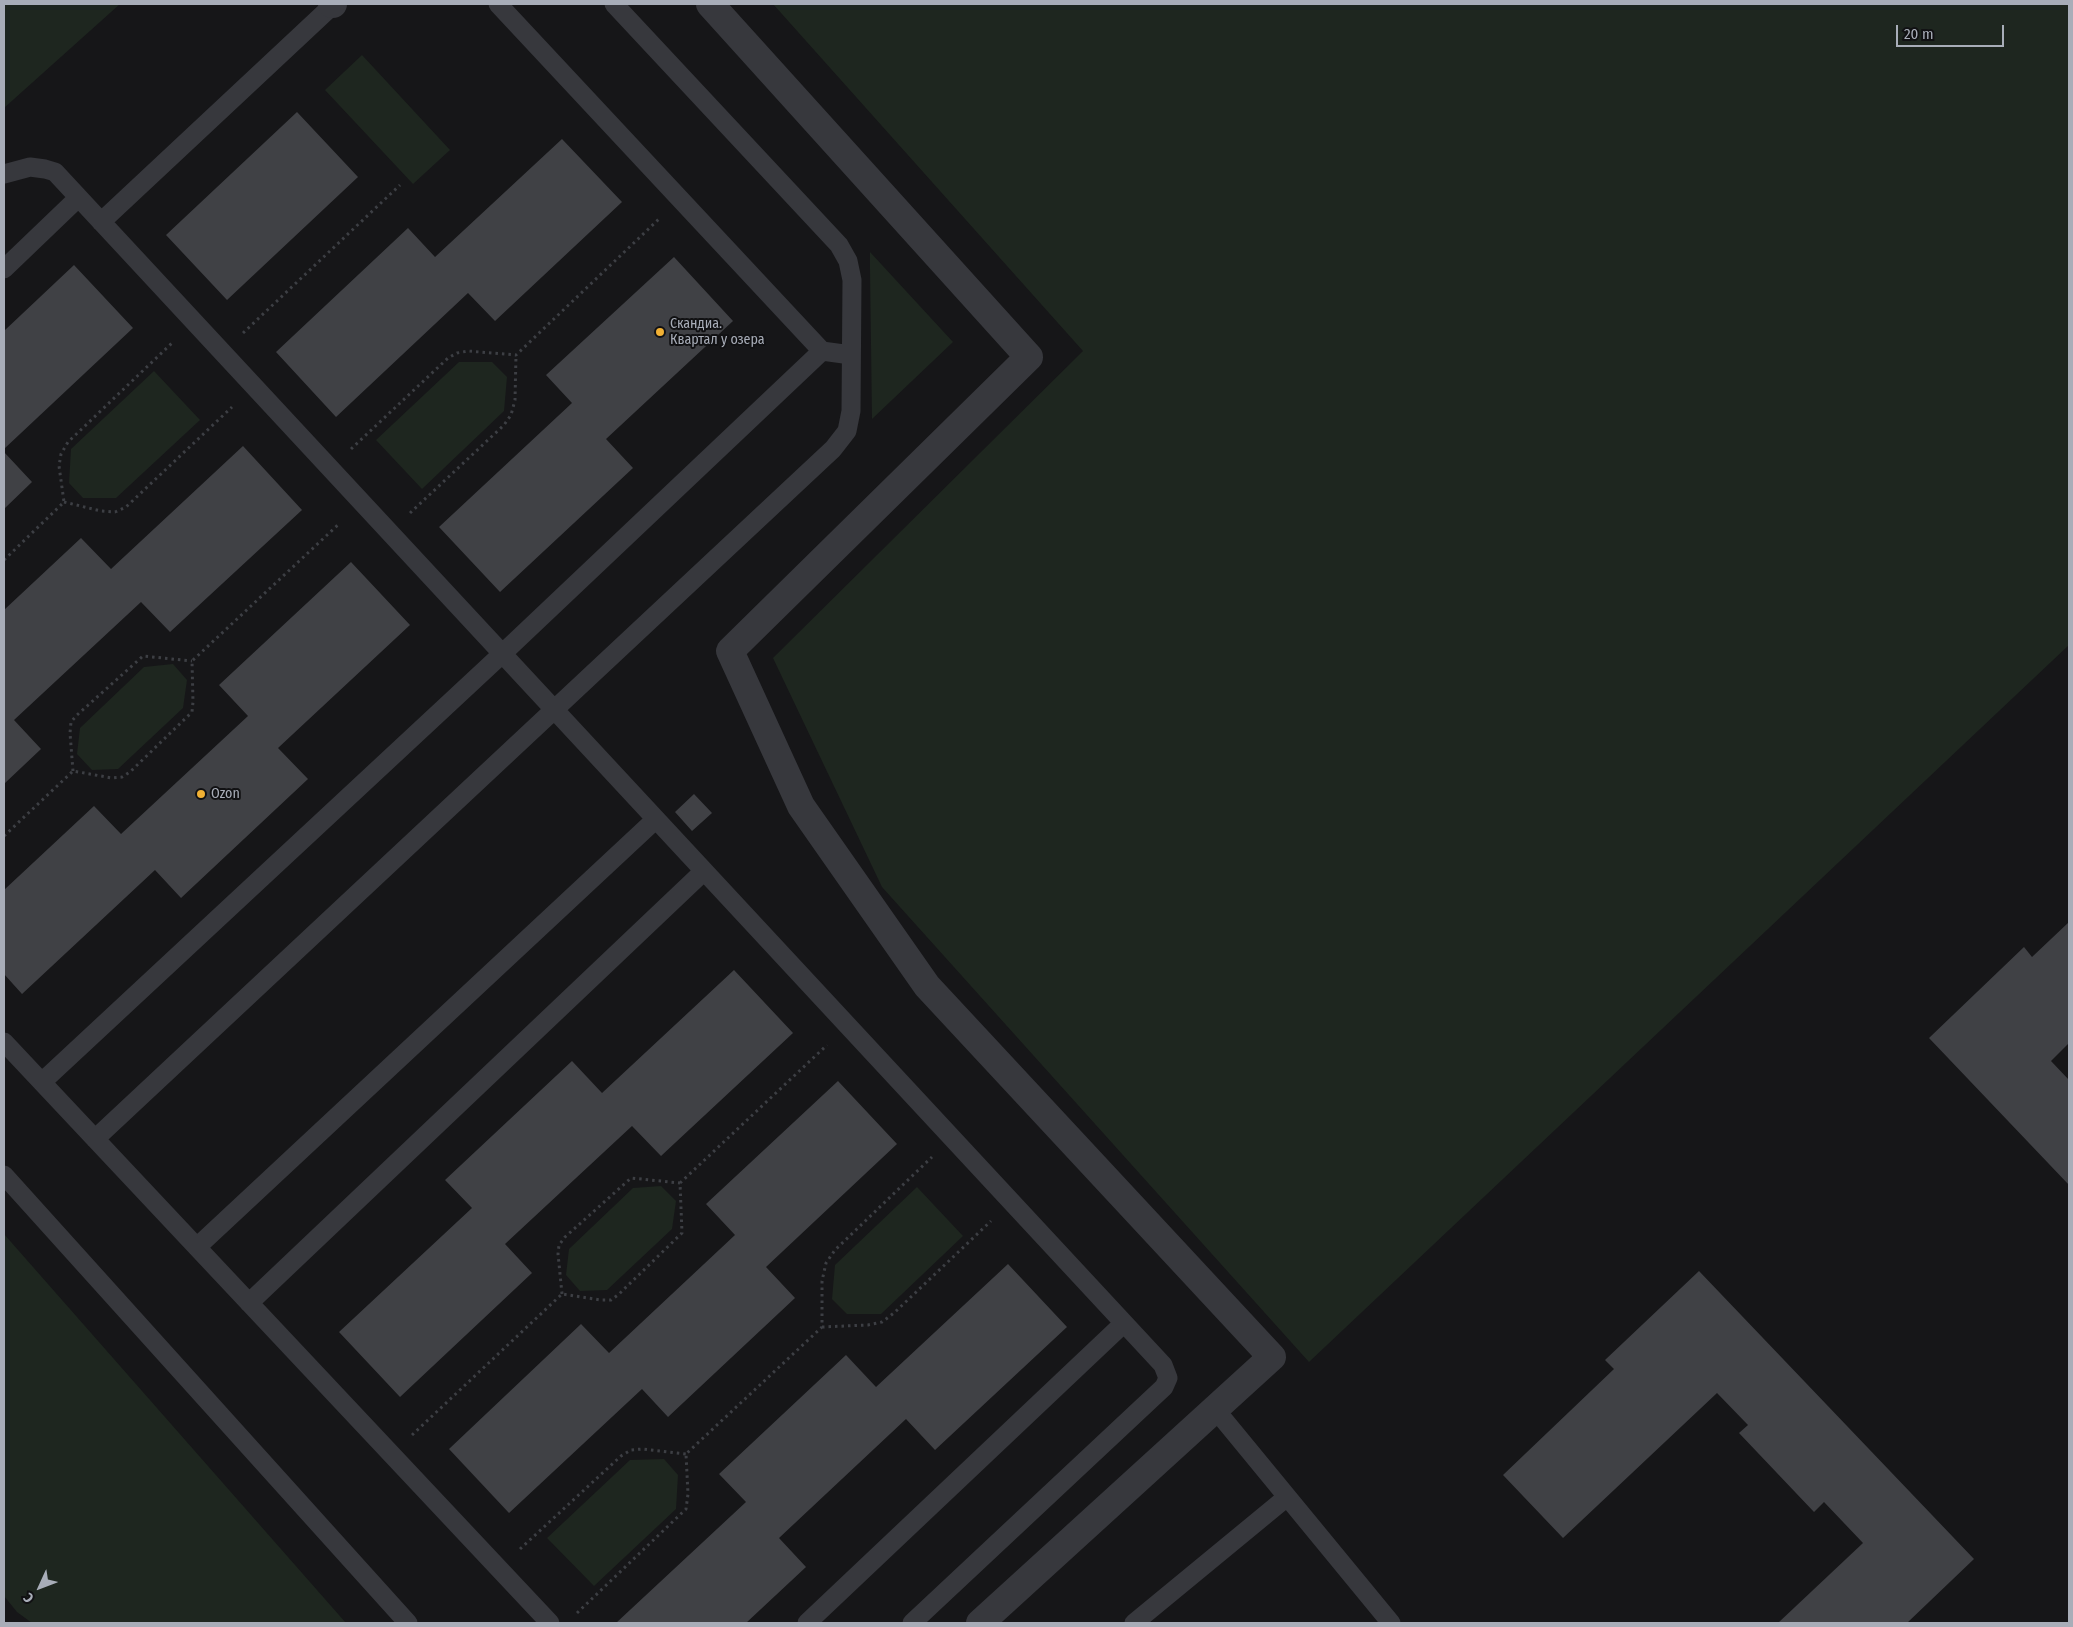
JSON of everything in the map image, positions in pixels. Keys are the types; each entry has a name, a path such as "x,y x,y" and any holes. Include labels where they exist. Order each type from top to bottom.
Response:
{"street":[{"path":"710,4 1029,357 730,651 802,806 927,986 1272,1357 980,1623"}],"lane":[{"path":"101,222 333,4"},
{"path":"498,4 822,351 851,355"},
{"path":"95,1139 833,449 847,431 850,411 852,280 848,261 839,245 614,4"},
{"path":"4,174 30,167 55,172 1163,1365 1168,1378 1164,1387 912,1623"},
{"path":"4,269 78,198"},
{"path":"42,1082 502,654 822,351"},
{"path":"197,1247 656,819"},
{"path":"249,1303 704,871"},
{"path":"4,1042 550,1623"},
{"path":"4,1175 408,1623"},
{"path":"807,1623 1124,1323"},
{"path":"1215,1409 1391,1623"},
{"path":"1134,1623 1287,1497"}],"path":[{"path":"240,335 400,185"},
{"path":"408,515 504,425 511,415 515,400 516,355 664,214"},
{"path":"64,502 59,466 61,454 68,442 172,343"},
{"path":"349,452 448,358 457,353 468,351 516,355"},
{"path":"64,502 101,511 115,512 126,507 232,407"},
{"path":"4,560 64,502"},
{"path":"73,771 71,722 90,703 143,656 192,661 340,523"},
{"path":"73,771 112,778 122,777 137,765 192,712 194,702 192,661"},
{"path":"4,836 73,771"},
{"path":"562,1294 611,1300 645,1270 682,1233 680,1184 828,1044"},
{"path":"822,1327 822,1281 826,1264 835,1250 932,1157"},
{"path":"562,1294 558,1254 559,1244 565,1237 631,1178 680,1184"},
{"path":"519,1550 622,1456 631,1450 642,1449 686,1454 822,1327 868,1325 882,1322 992,1221"},
{"path":"411,1435 562,1294"},
{"path":"577,1613 686,1509 688,1494 686,1454"}],"shaded area":[{"path":"4,4 120,4 4,108"},
{"path":"773,4 2069,4 2069,645 1309,1362 882,887 773,658 1083,351"},
{"path":"362,55 450,150 413,184 325,90"},
{"path":"870,252 953,342 872,419 870,269"},
{"path":"459,362 492,362 507,377 504,411 422,489 376,440"},
{"path":"154,371 200,420 116,498 83,498 69,483 71,449"},
{"path":"173,664 187,680 183,708 118,769 92,770 77,754 80,728 144,667"},
{"path":"661,1186 676,1201 672,1229 607,1290 580,1291 566,1275 569,1249 633,1188"},
{"path":"917,1187 963,1236 881,1314 847,1314 832,1299 835,1265"},
{"path":"4,1234 346,1623 32,1623 17,1612 4,1596"},
{"path":"664,1459 678,1475 676,1509 594,1586 547,1538 630,1460"}],"building":[{"path":"297,112 358,177 227,300 166,235"},
{"path":"562,139 622,202 495,321 468,293 336,417 276,352 408,228 435,257"},
{"path":"674,257 733,321 606,439 633,468 500,592 439,527 572,403 546,375"},
{"path":"74,265 133,328 4,449 4,331"},
{"path":"243,446 302,510 170,632 141,602 14,720 41,749 4,784 4,610 81,538 111,569"},
{"path":"4,452 32,482 4,509"},
{"path":"351,562 410,625 278,748 308,779 181,898 155,870 22,994 4,974 4,890 94,806 121,834 248,716 219,685"},
{"path":"694,794 712,813 692,831 675,812"},
{"path":"2069,922 2069,1043 2051,1061 2069,1080 2069,1185 1929,1038 2024,947 2032,957"},
{"path":"734,970 793,1033 661,1156 632,1126 505,1244 532,1273 400,1397 339,1332 472,1208 445,1180 572,1061 602,1093"},
{"path":"838,1081 897,1144 766,1267 795,1298 668,1417 642,1389 509,1513 449,1449 581,1324 609,1353 735,1235 706,1204"},
{"path":"1008,1264 1067,1327 935,1450 906,1419 779,1538 806,1567 746,1623 616,1623 746,1502 719,1474 846,1355 876,1387"},
{"path":"1699,1271 1974,1559 1907,1623 1778,1623 1863,1543 1824,1502 1814,1512 1739,1433 1748,1425 1717,1393 1563,1538 1503,1475 1614,1369 1605,1360"}],"place":[{"name":"Скандиа. Квартал у озера","path":"660,332"},
{"name":"Ozon","path":"201,794"}]}
